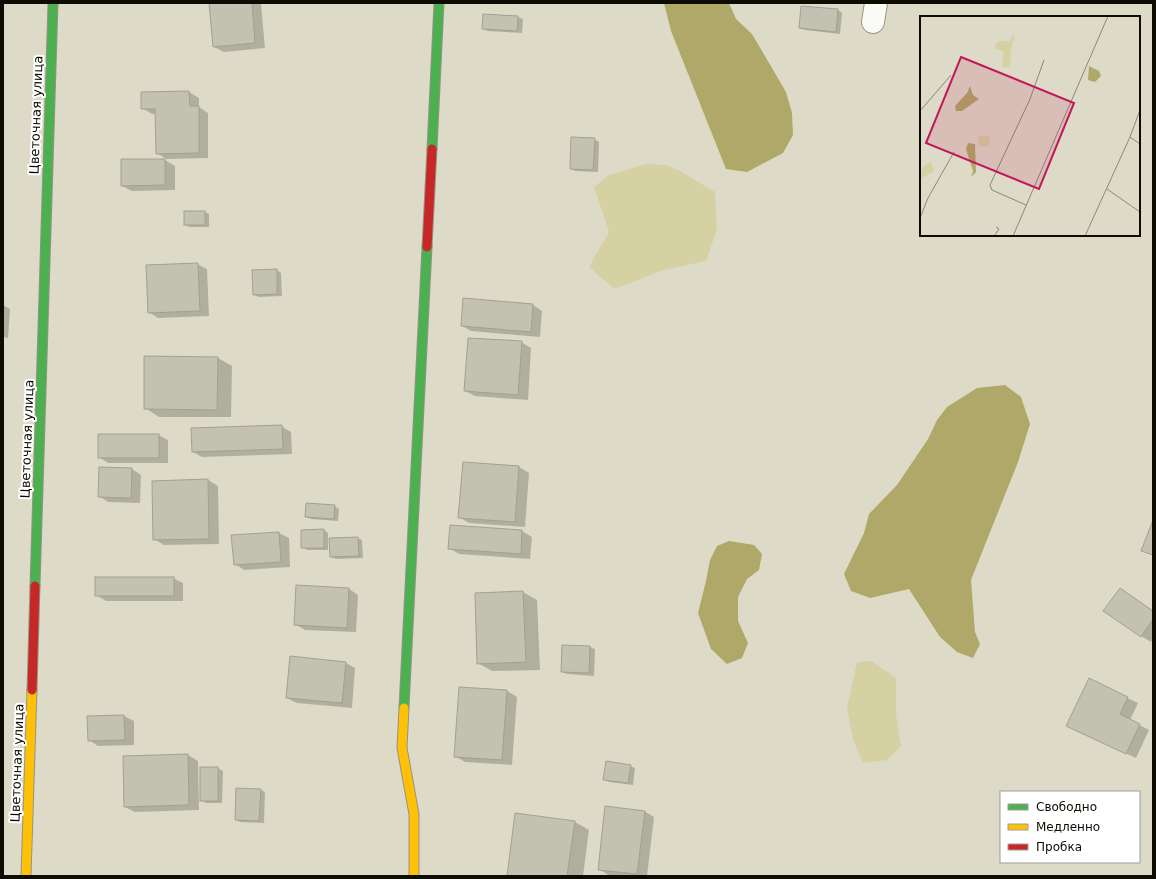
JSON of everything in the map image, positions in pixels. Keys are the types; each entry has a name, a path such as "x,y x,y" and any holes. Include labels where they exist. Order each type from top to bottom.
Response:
{"street":[{"name":"Цветочная улица","path":"26,876 53,3"},
{"path":"414,876 414,814 402,748 440,3"}],"shaded area":[{"path":"664,3 729,3 736,19 752,34 786,92 792,113 793,135 783,153 747,172 726,169 671,31"},
{"path":"646,164 667,165 715,192 717,229 706,261 664,270 614,289 589,267 609,232 594,187 609,175"},
{"path":"1005,385 1021,397 1030,424 1018,462 971,580 975,632 980,644 973,658 957,652 940,637 909,589 870,598 851,591 844,574 864,533 869,514 897,485 928,439 937,420 947,407 977,388"},
{"path":"729,541 754,545 762,554 759,570 747,579 738,597 738,621 748,643 742,658 727,664 711,649 698,613 710,560 717,546"},
{"path":"871,661 896,678 896,714 901,746 887,760 863,763 853,740 847,708 857,662"}],"building":[{"path":"209,3 252,3 255,43 213,47"},
{"path":"801,6 838,9 836,32 799,28"},
{"path":"483,14 518,16 517,31 482,29"},
{"path":"189,91 190,106 199,106 199,153 156,154 155,109 141,109 141,92"},
{"path":"571,137 595,138 593,170 570,169"},
{"path":"121,159 165,159 165,185 121,186"},
{"path":"184,211 205,211 205,225 184,225"},
{"path":"198,263 200,311 148,313 146,265"},
{"path":"277,269 277,294 253,295 252,270"},
{"path":"463,298 533,304 531,332 461,326"},
{"path":"468,338 522,341 518,395 464,391"},
{"path":"144,356 218,357 217,410 144,409"},
{"path":"282,425 283,449 192,452 191,428"},
{"path":"98,434 159,434 159,458 98,458"},
{"path":"463,462 519,466 515,522 458,518"},
{"path":"99,467 132,468 131,498 98,497"},
{"path":"208,479 209,539 153,540 152,481"},
{"path":"306,503 335,505 334,519 305,517"},
{"path":"1153,520 1153,555 1141,551"},
{"path":"450,525 522,530 521,554 448,549"},
{"path":"324,529 324,548 301,548 301,530"},
{"path":"279,532 281,562 234,565 231,535"},
{"path":"358,537 359,556 330,557 329,538"},
{"path":"95,577 174,577 174,596 95,596"},
{"path":"296,585 349,588 347,628 294,625"},
{"path":"1120,588 1153,611 1153,619 1141,637 1103,611"},
{"path":"523,591 526,662 477,664 475,593"},
{"path":"562,645 590,646 589,673 561,672"},
{"path":"290,656 346,662 342,703 286,698"},
{"path":"1089,678 1128,697 1120,714 1140,724 1126,754 1066,726"},
{"path":"459,687 507,690 502,760 454,757"},
{"path":"124,715 125,740 88,741 87,716"},
{"path":"188,754 189,805 124,807 123,756"},
{"path":"606,761 631,765 628,783 603,780"},
{"path":"200,767 218,767 218,801 200,801"},
{"path":"236,788 261,789 259,821 235,820"},
{"path":"605,806 645,811 637,874 598,870"},
{"path":"515,813 575,821 567,876 507,876"}],"traffic: fast":[{"path":"35,586 53,3"},
{"path":"432,149 439,3"},
{"path":"404,708 427,247"}],"traffic: slow":[{"path":"26,876 32,690"},
{"path":"404,708 402,748 414,814 414,876"}],"traffic: jam":[{"path":"427,247 432,149"},
{"path":"32,690 35,586"}]}
